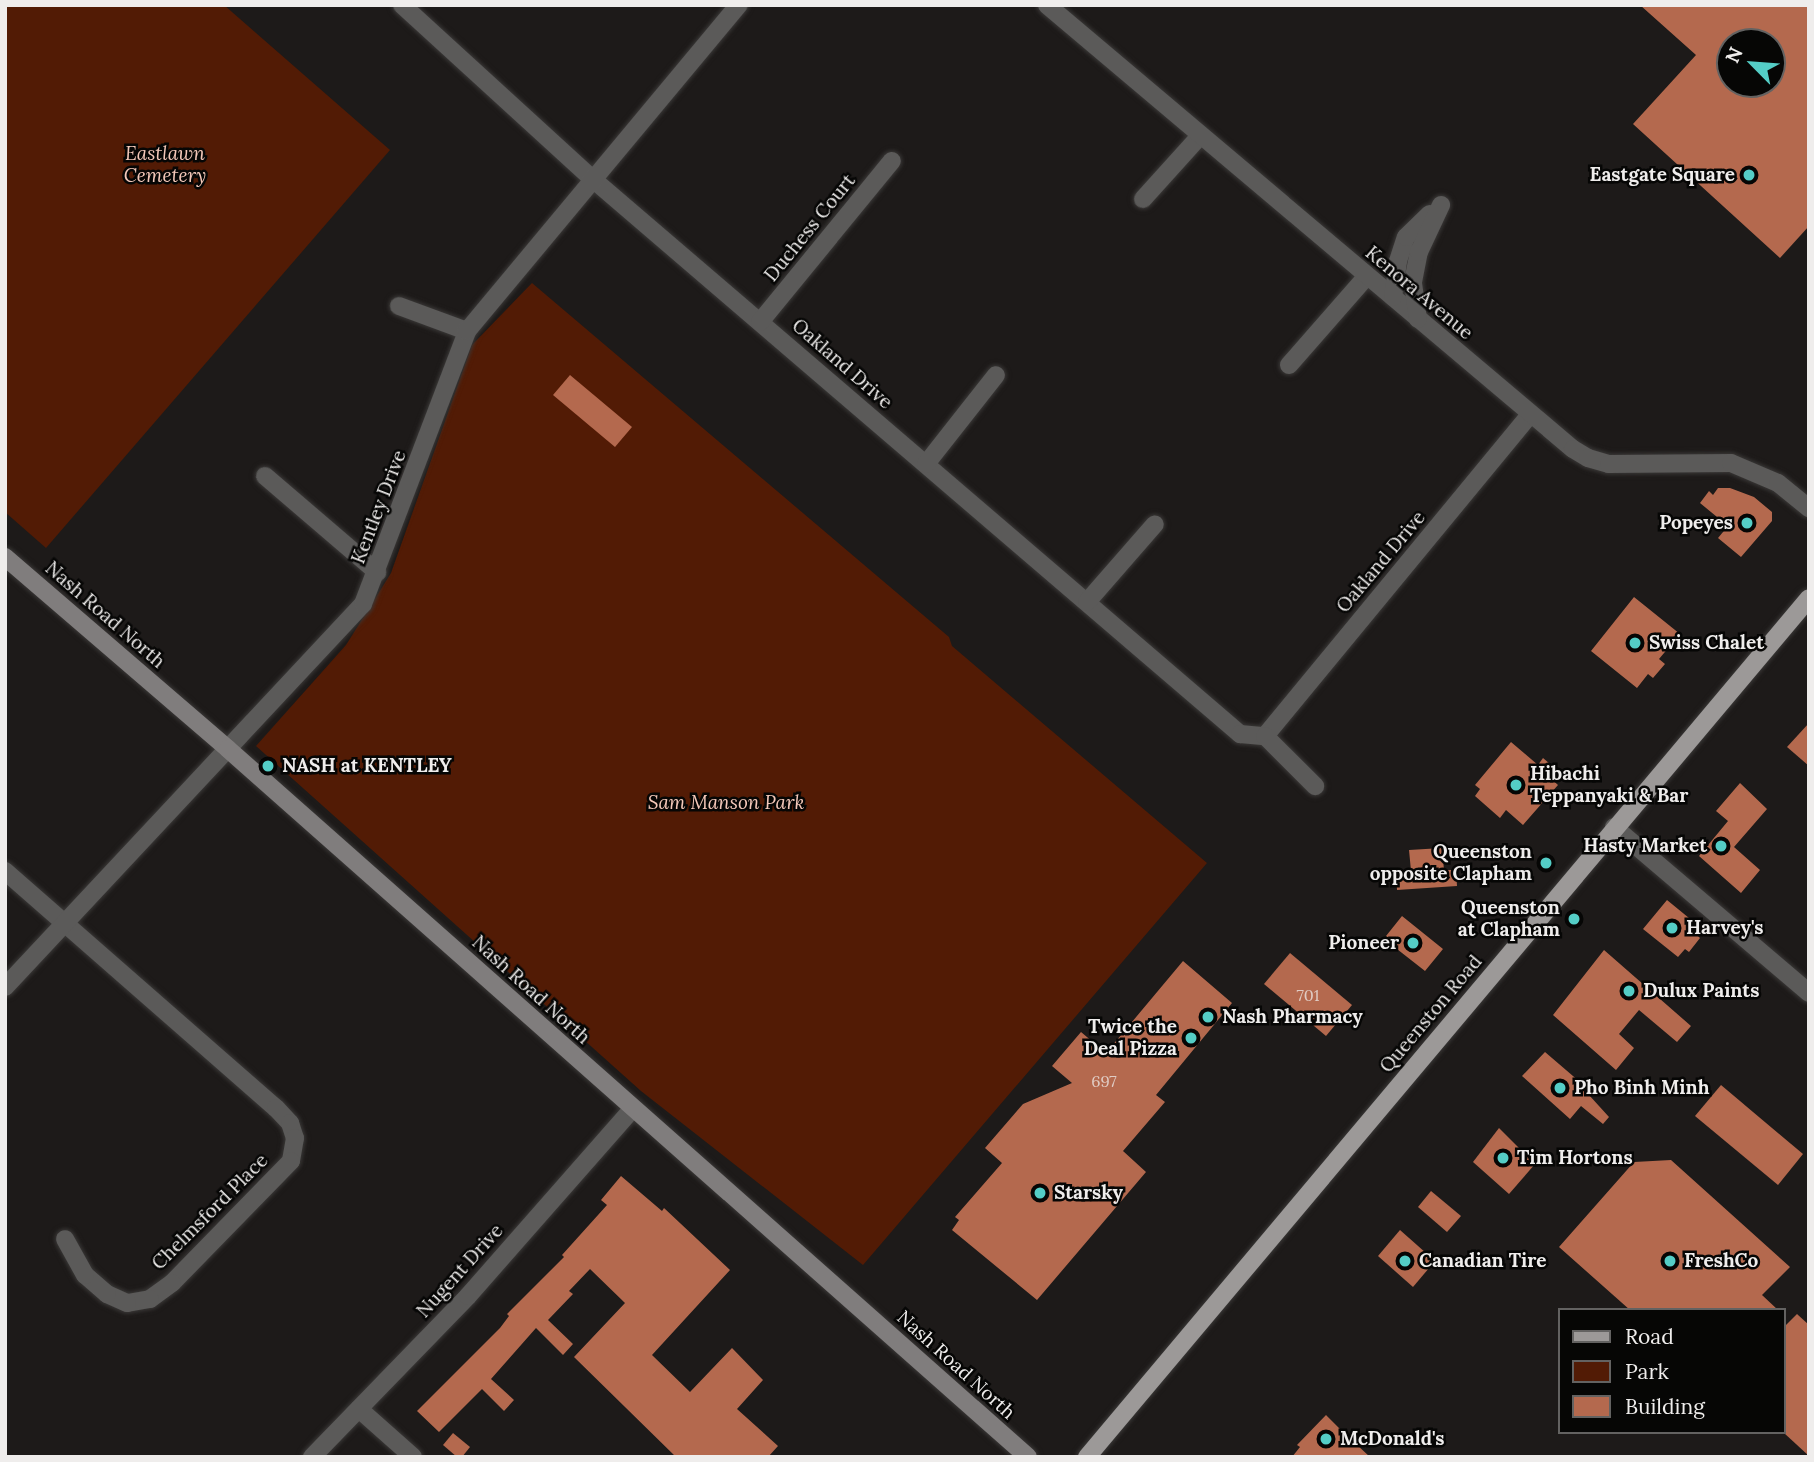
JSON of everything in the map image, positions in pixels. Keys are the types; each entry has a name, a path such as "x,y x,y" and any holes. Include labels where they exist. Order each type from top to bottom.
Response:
{"main road":[{"name":"Nash Road North","path":"5,556 228,749 1028,1457"},
{"name":"Queenston Road","path":"1087,1457 1809,598"}],"street":[{"name":"Oakland Drive","path":"402,5 595,181 1240,734 1265,736 1531,414"},
{"name":"Kenora Avenue","path":"1047,5 1531,414 1588,458 1609,464 1731,463 1778,483 1809,508"},
{"name":"Kentley Drive","path":"5,987 67,924 363,604 467,331 595,181 729,9"},
{"path":"1143,199 1200,136"},
{"name":"Duchess Court","path":"760,322 892,161"},
{"path":"1393,297 1398,261 1406,237 1441,205 1419,252 1413,282 1418,319"},
{"path":"1289,365 1367,276"},
{"path":"399,306 467,331"},
{"path":"926,464 996,375"},
{"path":"265,475 377,572"},
{"path":"1087,602 1155,524"},
{"path":"1265,736 1315,786"},
{"path":"1614,827 1809,993"},
{"name":"Chelmsford Place","path":"5,871 276,1108 290,1123 295,1138 290,1161 172,1283 150,1299 127,1303 107,1294 85,1275 65,1239"},
{"name":"Nugent Drive","path":"312,1457 468,1296 632,1109"},
{"path":"359,1409 413,1457"}],"green space":[{"name":"Eastlawn Cemetery","path":"5,5 224,5 390,150 46,548 5,512"},
{"name":"Sam Manson Park","path":"532,283 949,637 952,646 1207,863 863,1265 641,1091 256,746 346,645 391,573 472,345"}],"building":[{"name":"Eastgate Square","path":"1640,5 1809,5 1809,226 1780,258 1633,124 1696,55"},
{"path":"570,375 632,427 615,447 553,395"},
{"name":"Popeyes","path":"1718,488 1730,488 1754,497 1772,512 1772,521 1741,557 1718,538 1728,526 1700,503 1709,491 1713,495"},
{"name":"Swiss Chalet","path":"1634,597 1680,634 1659,659 1665,664 1653,678 1648,674 1637,688 1591,651"},
{"path":"1809,723 1809,766 1787,747"},
{"path":"1511,742 1538,765 1543,758 1556,769 1549,777 1558,785 1523,825 1506,810 1500,818 1475,796 1480,789 1475,785"},
{"path":"1740,783 1767,809 1734,847 1760,870 1741,893 1699,856 1728,821 1716,811"},
{"path":"1442,848 1444,870 1456,870 1457,886 1397,890 1396,872 1411,871 1409,850"},
{"name":"Harvey's","path":"1667,900 1700,927 1695,933 1700,938 1689,952 1685,949 1678,957 1643,929"},
{"path":"1402,916 1443,949 1425,971 1388,942 1390,940 1386,936"},
{"path":"1604,950 1691,1026 1677,1042 1639,1010 1619,1034 1634,1048 1616,1070 1553,1015"},
{"path":"1290,953 1352,1005 1326,1036 1264,984"},
{"path":"1183,961 1232,1003 1156,1095 1165,1102 1123,1151 1146,1172 1037,1300 952,1230 959,1220 955,1217 1002,1163 985,1148 1023,1104 1072,1083 1052,1066 1081,1032 1106,1053"},
{"name":"Pho Binh Minh","path":"1545,1052 1580,1082 1609,1117 1603,1124 1581,1106 1570,1119 1522,1076"},
{"path":"1721,1085 1803,1154 1778,1185 1695,1116"},
{"name":"Tim Hortons","path":"1499,1128 1535,1164 1509,1194 1473,1162"},
{"path":"1671,1160 1790,1267 1762,1295 1776,1308 1628,1308 1559,1247 1634,1162"},
{"path":"621,1176 662,1211 664,1208 730,1270 652,1355 690,1392 732,1348 763,1380 737,1409 778,1446 768,1457 676,1457 574,1357 625,1303 590,1269 569,1291 573,1294 548,1320 573,1344 563,1355 536,1328 491,1379 514,1400 504,1411 482,1389 439,1432 417,1411 500,1328 509,1316 507,1314 564,1257 562,1255 607,1205 601,1200"},
{"path":"1431,1191 1461,1216 1447,1232 1418,1207"},
{"path":"1400,1230 1435,1261 1413,1287 1378,1256"},
{"path":"1797,1314 1809,1325 1809,1456 1785,1434 1786,1325"},
{"name":"McDonald's","path":"1326,1415 1370,1457 1292,1457 1300,1447 1297,1445"},
{"path":"453,1433 470,1447 462,1457 457,1457 443,1445"}],"place":[{"name":"Eastgate Square","path":"1749,175"},
{"name":"Popeyes","path":"1747,523"},
{"name":"Swiss Chalet","path":"1635,643"},
{"name":"NASH at KENTLEY","path":"268,766"},
{"name":"Hibachi Teppanyaki & Bar","path":"1516,785"},
{"name":"Hasty Market","path":"1721,846"},
{"name":"Queenston opposite Clapham","path":"1546,863"},
{"name":"Queenston at Clapham","path":"1574,919"},
{"name":"Harvey's","path":"1672,928"},
{"name":"Pioneer","path":"1413,943"},
{"name":"Dulux Paints","path":"1629,991"},
{"name":"Nash Pharmacy","path":"1208,1017"},
{"name":"Twice the Deal Pizza","path":"1191,1038"},
{"name":"Pho Binh Minh","path":"1560,1088"},
{"name":"Tim Hortons","path":"1503,1158"},
{"name":"Starsky","path":"1040,1193"},
{"name":"Canadian Tire","path":"1405,1261"},
{"name":"FreshCo","path":"1670,1261"},
{"name":"McDonald's","path":"1326,1439"}]}
